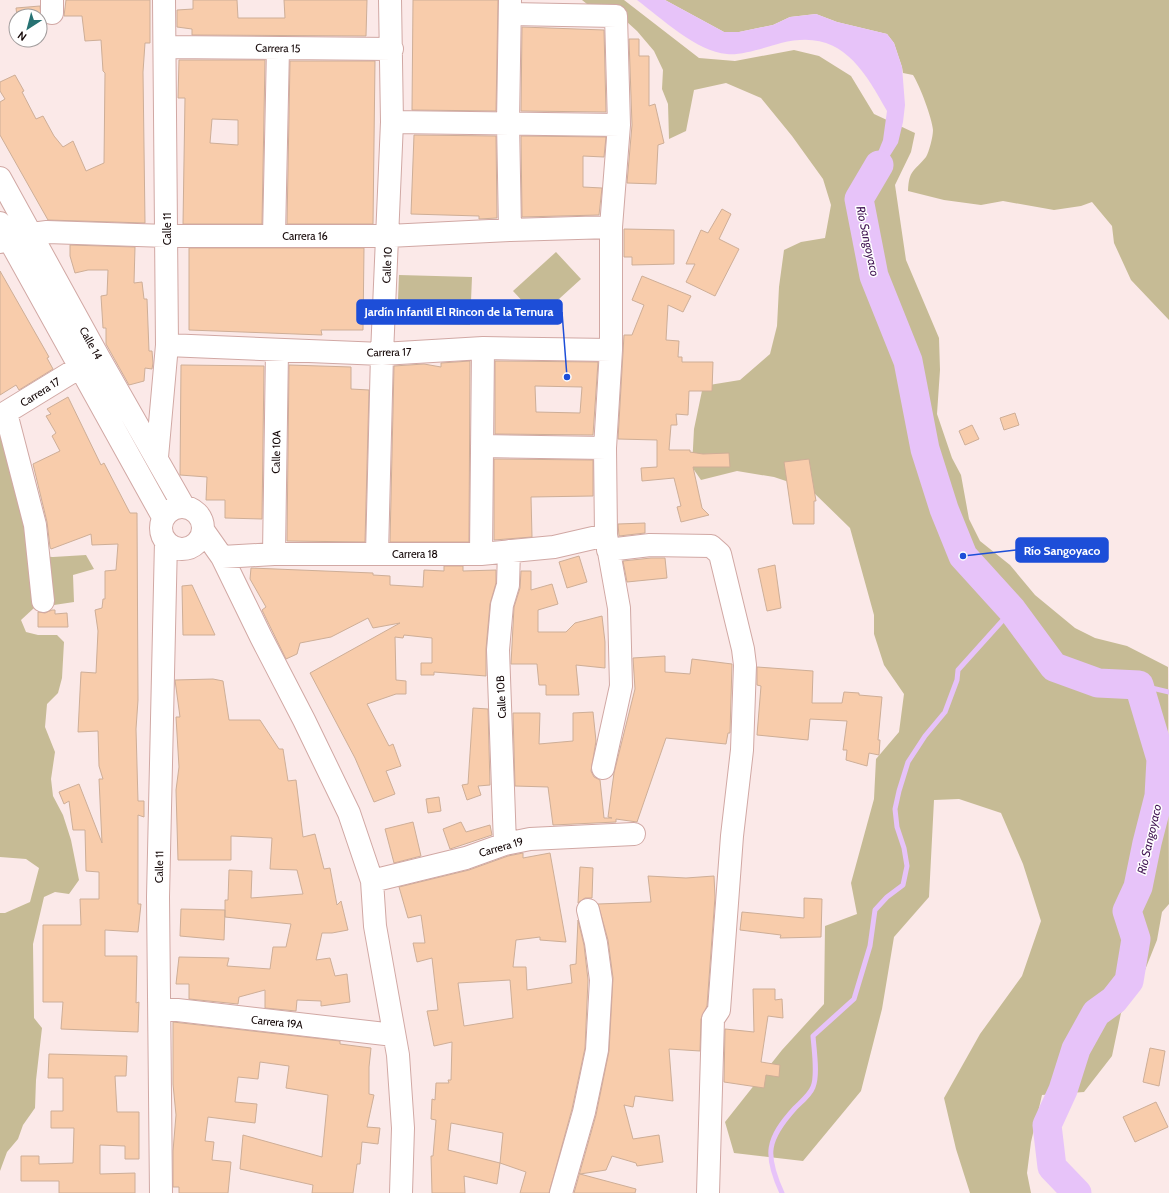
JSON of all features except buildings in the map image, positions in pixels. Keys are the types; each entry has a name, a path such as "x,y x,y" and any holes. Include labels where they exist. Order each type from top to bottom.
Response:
{"street":[{"name":"Calle 11","path":"157,457 167,345 164,0"},
{"name":"Calle 10","path":"377,554 382,354 392,122 390,0"},
{"path":"510,230 508,122 510,7 616,16 619,125 611,227 612,350 605,448 607,542 619,608 621,686 603,768"},
{"name":"Carrera 15","path":"165,47 392,49"},
{"path":"274,236 278,48"},
{"path":"392,122 508,122 619,125"},
{"name":"Calle 14","path":"0,178 98,356 157,457 184,507"},
{"name":"Carrera 16","path":"3,234 388,236 611,227"},
{"name":"Calle 14","path":"3,234 80,367 163,517"},
{"name":"Carrera 17","path":"167,345 382,354 483,348 612,350"},
{"path":"481,554 483,348"},
{"name":"Calle 10A","path":"274,554 277,350"},
{"name":"Carrera 17","path":"3,415 80,367"},
{"path":"3,415 35,525 43,601"},
{"path":"482,446 605,448"},
{"path":"176,507 184,507 192,509 199,515 203,522 203,530 201,538 195,545 180,549 172,546 166,541 162,534 161,525 163,517 169,511 176,507"},
{"path":"203,530 222,557 349,813 372,881 375,926 398,1055 403,1128 401,1193"},
{"name":"Calle 11","path":"162,1193 158,897 166,541"},
{"name":"Carrera 18","path":"222,557 274,554 481,554 607,542 650,545 711,546 714,547 720,554 743,649 745,665 742,750 731,843 719,1010 713,1019 708,1193"},
{"name":"Calle 10B","path":"505,844 498,650 502,605 508,585 509,552"},
{"name":"Carrera 19","path":"372,881 466,858 505,844 530,839 634,834"},
{"path":"562,1193 584,1112 597,1050 601,980 596,943 588,910"},
{"name":"Carrera 19A","path":"160,1008 394,1035"}],"shaded area":[{"path":"582,0 624,0 699,58 735,61 794,50 819,56 851,76 874,114 915,133 911,152 895,185 906,260 939,338 940,370 937,414 952,458 961,475 969,519 980,541 1010,565 1035,595 1075,628 1095,638 1127,646 1168,667 1169,904 1162,912 1157,940 1135,995 1121,1013 1112,1056 1084,1092 1042,1095 1031,1142 1027,1173 1031,1193 970,1193 956,1149 944,1098 980,1034 1022,976 1041,921 1023,864 1001,813 959,799 934,800 929,897 894,937 882,1009 861,1091 803,1161 734,1153 725,1122 782,1050 824,1004 825,926 857,914 851,883 874,799 876,759 899,732 904,694 884,665 874,634 874,615 850,528 810,489 774,477 737,471 701,480 692,467 694,429 703,386 740,380 770,354 777,326 779,287 784,250 801,242 825,238 831,205 823,179 792,136 761,98 726,83 694,90 686,131 669,139 668,104 662,89 663,70 654,51 637,31 616,12 592,8"},
{"path":"637,0 665,0 724,32 739,32 773,25 790,17 816,14 837,22 887,34 894,43 902,67 905,105 903,122 898,143 859,199 883,140 887,111 868,79 846,54 833,46 819,41 801,40 781,43 739,54 716,52 692,41"},
{"path":"665,0 1169,0 1169,320 1131,280 1114,243 1112,226 1092,202 1081,206 1054,210 1003,201 981,205 944,200 908,191 913,171 926,157 930,148 933,130 928,110 916,80 913,75 903,73 894,43 887,34 837,22 816,14 790,17 773,25 739,32 724,32"},
{"path":"556,252 581,279 538,318 513,291"},
{"path":"399,275 472,277 470,325 397,323"},
{"path":"3,434 36,556 53,557 86,555 94,569 73,575 74,602 34,608 21,620 26,632 38,635 57,635 64,642 62,678 58,693 47,704 45,727 55,752 51,779 53,796 63,815 71,840 79,880 69,894 55,892 44,897 33,944 34,1018 42,1028 36,1080 35,1108 23,1125 18,1139 7,1152 0,1171 0,913 5,913 30,902 39,868 26,859 0,857 0,435"}],"waterway":[{"name":"Río Sangoyaco","path":"879,165 859,199 874,276 908,361 925,449 944,509 963,556 1012,610 1054,667 1098,683 1139,685 1161,759 1159,796 1138,887 1127,911 1136,939 1129,981 1114,1000 1096,1013 1076,1049 1063,1090 1047,1125 1052,1167 1077,1193"},
{"path":"782,1193 772,1168 771,1148 774,1138 786,1119 812,1090 815,1076 813,1036 854,999 870,946 875,910 887,897 903,885 907,866 904,848 897,827 895,809 908,762 925,736 945,712 957,680 958,670 1012,610"},
{"path":"1139,685 1169,692"},
{"path":"1159,796 1169,796"}],"place":[{"name":"Jardín Infantil El Rincon de la Ternura","path":"567,377"},
{"name":"Río Sangoyaco","path":"963,556"}]}
